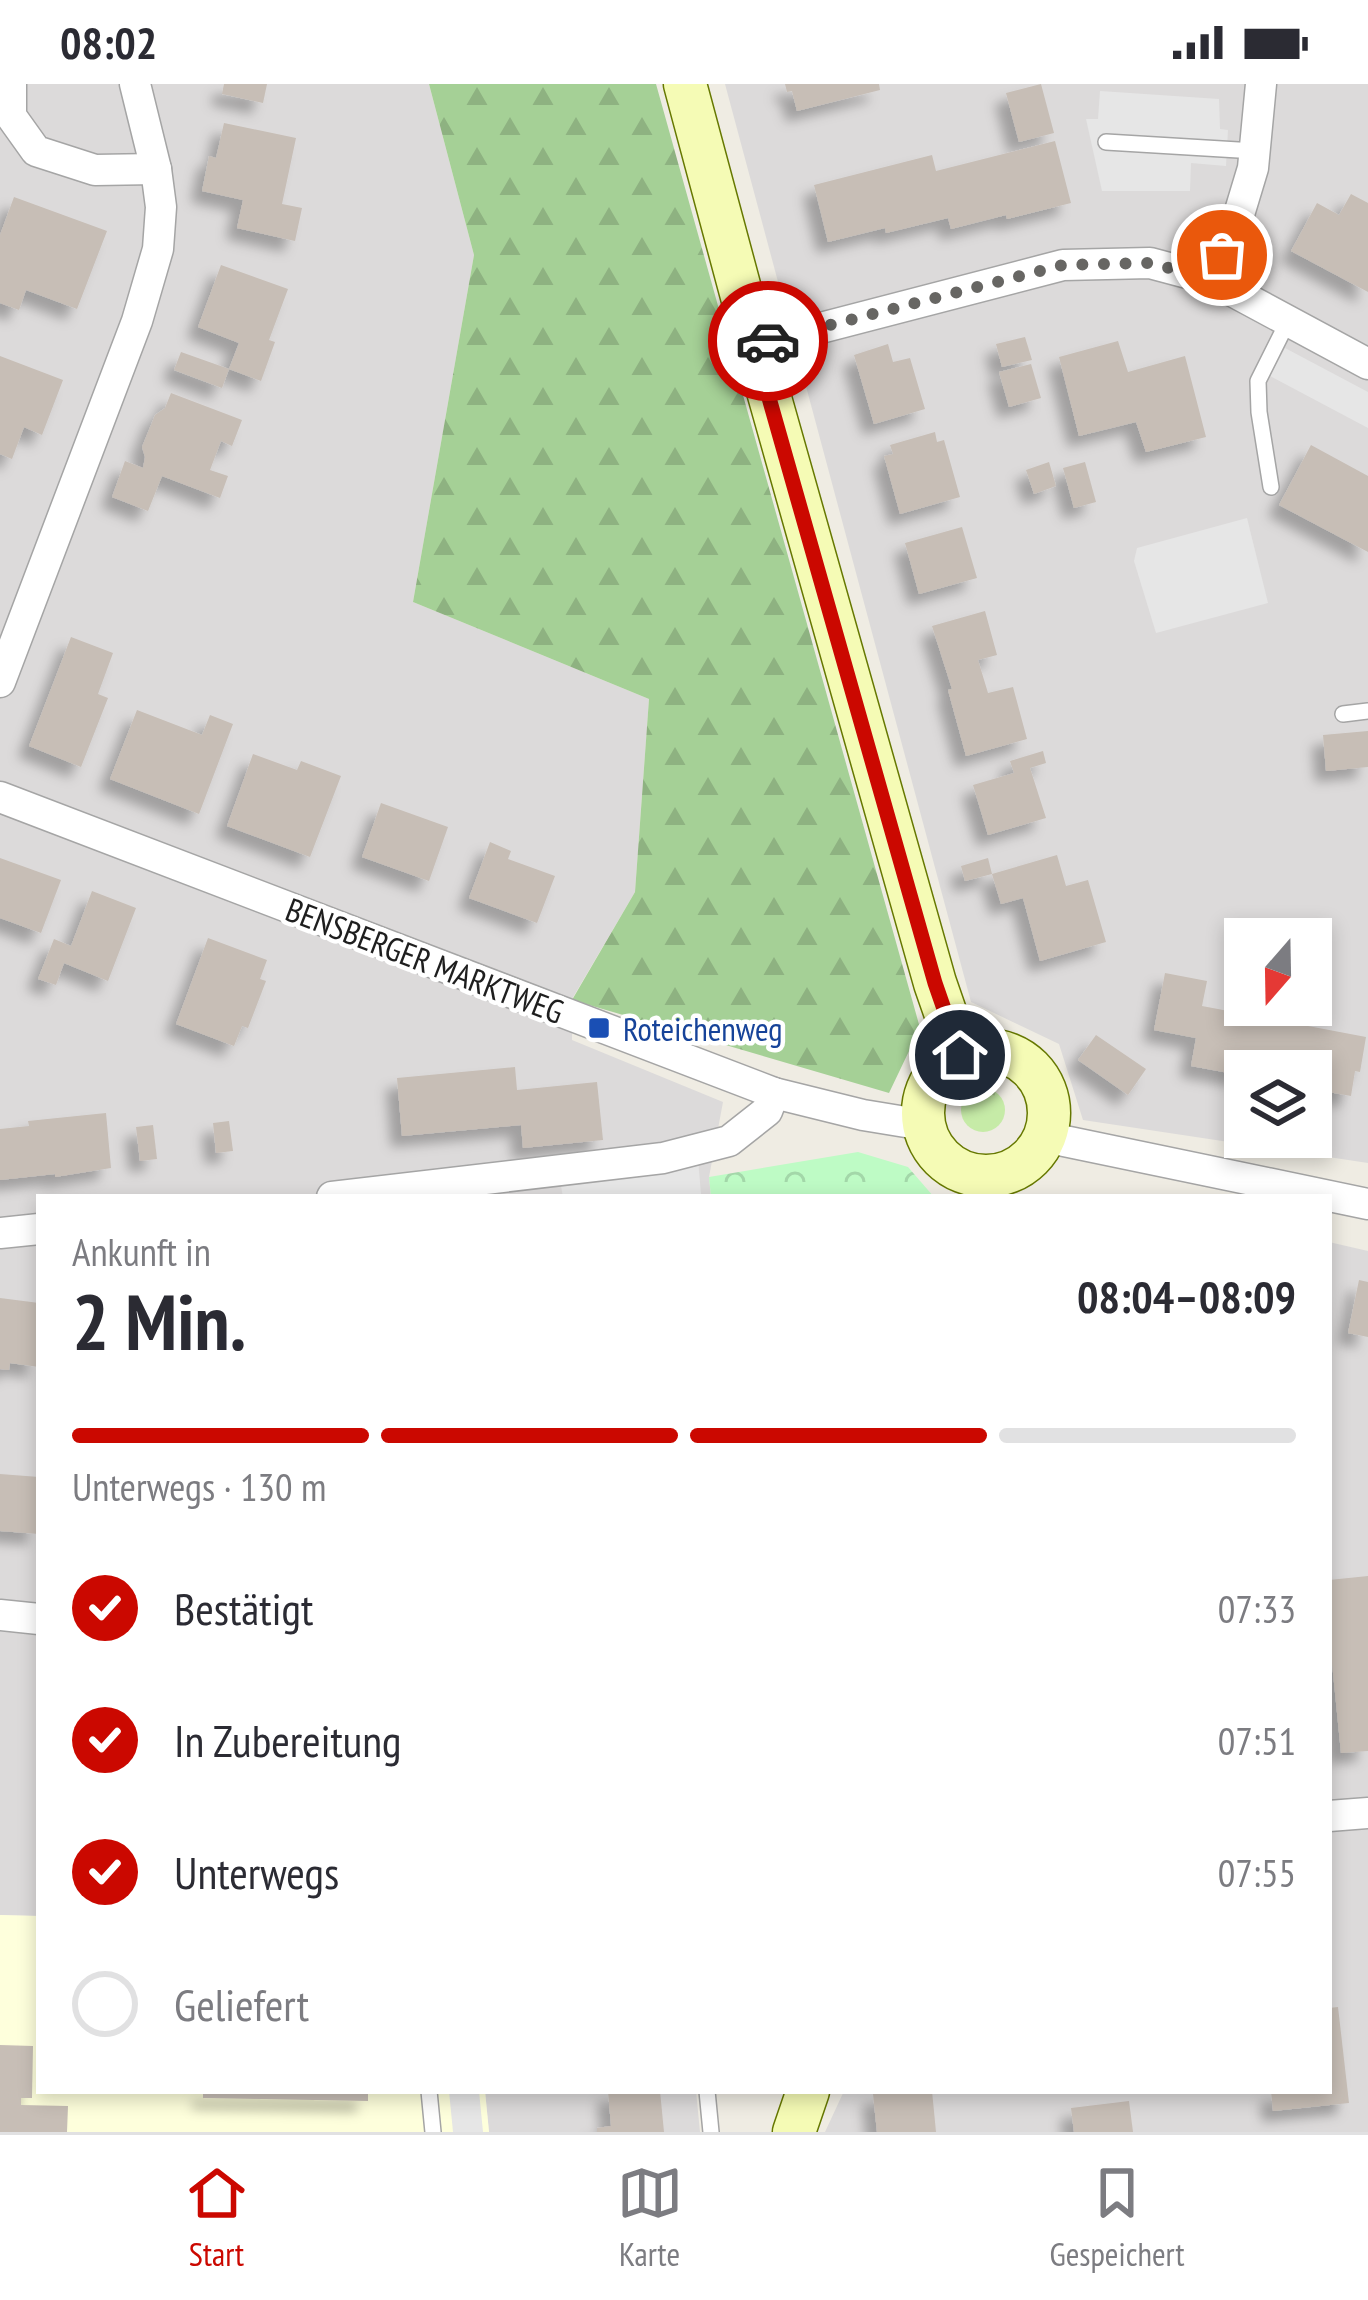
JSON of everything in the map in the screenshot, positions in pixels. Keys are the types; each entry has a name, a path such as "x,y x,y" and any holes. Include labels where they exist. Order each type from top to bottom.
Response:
{"main road":[{"path":"685,84 754,345 935,983 960,1055"},
{"path":"1002,1052 1022,1061 1047,1095 1050,1116 1034,1156 1016,1170 972,1186 940,1157 924,1125 923,1104 930,1084 960,1055 1002,1052"},
{"path":"794,2132 807,2094"}],"street":[{"path":"11,84 10,116 36,151 95,170 156,170"},
{"path":"0,682 137,321 158,249 161,207 156,170 135,84"},
{"path":"1210,279 1234,231 1253,168 1261,84"},
{"path":"754,345 1063,265 1150,263 1210,279 1368,364"},
{"name":"BENSBERGER MARKTWEG","path":"0,797 774,1093 924,1125"},
{"path":"357,1194 663,1158 729,1141 767,1111 774,1093"},
{"path":"1045,1137 1320,1194"},
{"path":"1332,1197 1368,1204"},
{"path":"0,1234 36,1229"},
{"path":"0,1616 36,1619"},
{"path":"1332,1816 1368,1813"}],"lane":[{"path":"1106,142 1255,151"},
{"path":"1271,487 1258,412 1258,381 1288,321"},
{"path":"1343,714 1368,711"},
{"path":"429,2094 433,2132"},
{"path":"707,2094 710,2132"}],"shaded area":[{"path":"0,84 429,84 474,255 413,602 649,699 635,892 572,999 572,1040 723,1102 709,1177 711,1194 36,1194 36,1916 0,1915"},
{"path":"725,84 1368,84 1368,1163 1332,1158 1332,1050 1224,1050 1224,1141 1083,1120 1059,1044 971,1002"},
{"path":"1100,91 1219,99 1220,129 1228,130 1226,166 1191,163 1190,191 1102,191 1086,119 1098,119"},
{"path":"1285,348 1368,392 1368,428 1270,376"},
{"path":"1247,518 1268,603 1156,633 1134,561 1137,548"},
{"path":"698,1159 701,1194 562,1194 561,1186 642,1176"},
{"path":"1332,1243 1368,1251 1368,2132 825,2132 843,2094 1332,2094"},
{"path":"0,1915 36,1916 36,2094 485,2094 489,2132 0,2132"},
{"path":"449,2094 479,2094 483,2132 453,2132"},
{"path":"485,2094 696,2094 700,2132 489,2132"}],"green space":[{"path":"429,84 656,84 920,1028 889,1093 572,1000 635,892 649,699 413,602 474,255"},
{"path":"983,1088 999,1094 1005,1110 999,1126 983,1132 967,1126 961,1110 967,1094"},
{"path":"858,1152 908,1167 931,1194 711,1194 709,1177"}],"building":[{"path":"224,84 267,84 263,103 222,94"},
{"path":"785,84 879,84 880,90 797,111"},
{"path":"1041,84 1054,133 1019,142 1006,93"},
{"path":"224,123 296,138 282,204 302,208 295,241 237,228 243,200 202,191 209,156 216,158"},
{"path":"1055,141 1071,203 951,229 948,218 828,242 814,185 932,155 936,171"},
{"path":"1351,194 1368,203 1368,292 1291,251 1317,203 1339,215"},
{"path":"14,197 107,231 77,309 26,290 19,310 0,303 0,235"},
{"path":"221,265 288,289 269,340 275,342 261,381 229,369 239,343 198,327"},
{"path":"1025,337 1032,360 1002,367 996,344"},
{"path":"1118,341 1128,372 1185,356 1206,437 1146,452 1136,422 1079,436 1059,357"},
{"path":"888,344 893,362 910,358 925,409 874,424 854,355"},
{"path":"181,352 229,369 222,388 174,370"},
{"path":"0,356 63,380 42,435 24,427 12,459 0,454"},
{"path":"1031,364 1041,398 1009,407 999,372"},
{"path":"171,393 242,420 232,446 221,441 210,470 228,476 220,498 162,476 148,511 112,497 125,461 143,468 142,447 155,415 165,408"},
{"path":"935,432 937,442 944,440 960,497 900,514 884,456 893,454 890,445"},
{"path":"1311,445 1368,476 1368,552 1279,505"},
{"path":"1049,462 1056,486 1034,494 1026,470"},
{"path":"1085,462 1096,502 1074,508 1063,468"},
{"path":"962,527 977,578 919,594 905,543"},
{"path":"985,611 997,655 978,660 988,693 1013,687 1027,739 966,756 932,626"},
{"path":"71,637 113,653 98,694 108,698 81,767 29,746"},
{"path":"137,710 202,735 210,715 233,724 199,814 110,779"},
{"path":"1368,731 1368,767 1326,771 1323,735"},
{"path":"1043,751 1046,763 1030,768 1046,818 988,835 973,785 1014,773 1010,761"},
{"path":"253,754 297,770 301,761 341,776 310,857 227,826"},
{"path":"381,803 448,827 429,881 362,857"},
{"path":"490,842 511,851 508,859 555,876 537,923 469,898"},
{"path":"1057,855 1066,886 1088,880 1106,942 1040,961 1023,898 1001,904 992,874"},
{"path":"0,858 61,880 41,933 0,918"},
{"path":"988,858 992,874 965,881 961,866"},
{"path":"92,891 136,908 108,981 64,963 56,985 38,979 54,939 71,946"},
{"path":"208,938 267,960 260,979 266,981 248,1028 242,1026 234,1046 176,1024"},
{"path":"1165,973 1207,981 1202,1006 1224,1010 1224,1026 1308,1026 1366,1037 1351,1096 1332,1093 1332,1050 1224,1050 1224,1072 1191,1066 1196,1038 1154,1030"},
{"path":"1096,1035 1146,1069 1128,1095 1078,1060"},
{"path":"515,1067 517,1090 597,1082 603,1140 523,1148 521,1125 402,1136 397,1078"},
{"path":"106,1113 111,1168 0,1180 0,1129 29,1126 28,1121"},
{"path":"229,1121 233,1151 216,1153 213,1123"},
{"path":"153,1125 157,1159 140,1161 136,1127"},
{"path":"1359,1280 1368,1282 1368,1337 1348,1333"},
{"path":"0,1298 36,1303 36,1367 10,1363 9,1370 0,1369"},
{"path":"0,1474 36,1477 36,1534 0,1531"},
{"path":"1368,1576 1368,1751 1341,1753 1332,1662 1332,1580"},
{"path":"1338,2007 1349,2103 1273,2111 1271,2094 1332,2094 1332,2008"},
{"path":"0,2045 33,2046 32,2098 21,2098 21,2105 68,2106 67,2132 0,2132"},
{"path":"203,2094 368,2094 368,2101 203,2098"},
{"path":"608,2094 660,2094 664,2132 597,2132 597,2128 611,2126"},
{"path":"873,2094 932,2094 936,2132 877,2132"},
{"path":"1129,2101 1133,2132 1074,2132 1071,2108"}],"way so far":[{"path":"768,341 1063,265 1150,263 1210,279 1222,255"}],"place":[{"name":"Roteichenweg","path":"599,1028"}],"route":[{"path":"768,341 754,345 935,983 960,1055"}]}
